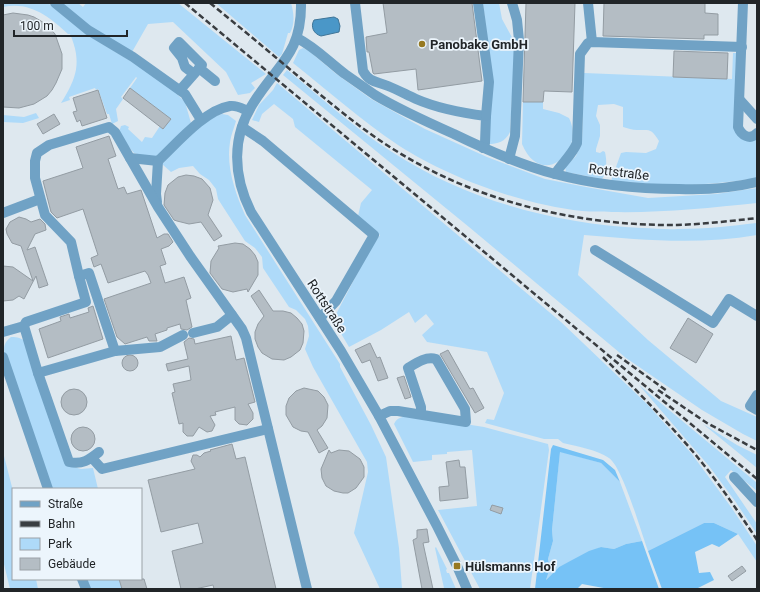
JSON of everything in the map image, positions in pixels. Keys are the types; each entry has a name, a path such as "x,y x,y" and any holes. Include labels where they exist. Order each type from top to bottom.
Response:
{"street":[{"path":"55,3 88,30 186,94 202,120"},
{"name":"Rottstraße","path":"301,3 302,14 297,38 288,58 262,90 248,111 242,127 238,142 238,176 246,202 265,235 341,350 379,416 440,533 467,589"},
{"path":"355,3 363,71 371,81 388,86 417,100 458,112 486,116"},
{"path":"478,3 489,82 485,143 483,148"},
{"path":"509,159 515,136 519,40 517,20 512,3"},
{"path":"588,3 592,42"},
{"path":"742,3 742,47 738,127 740,132 749,137 755,136 757,133"},
{"name":"Rottstraße","path":"297,38 309,44 346,75 376,95 433,125 483,148 509,159 555,174 617,186 655,190 701,189 757,182"},
{"path":"555,174 574,151 576,143 580,54 588,43 742,47"},
{"path":"180,90 196,71 215,82"},
{"path":"740,100 757,119"},
{"path":"158,207 156,194 158,161 202,120 214,112 230,106 237,106 248,111"},
{"path":"433,125 440,107"},
{"path":"3,332 24,326 26,322 86,302 71,242 45,215 35,178 35,161 37,153 49,145 109,127 115,132 158,207 190,256 242,329 246,338 307,589"},
{"path":"242,127 263,141 374,235 336,301 320,318"},
{"path":"130,158 158,161"},
{"path":"3,213 40,199"},
{"path":"595,250 713,323 729,299 757,316"},
{"path":"79,276 88,273 115,351"},
{"path":"38,373 115,351 160,347 188,334 218,327 232,315"},
{"path":"24,326 38,373 69,462 77,464 96,455 102,469 268,429"},
{"path":"3,357 48,488"},
{"path":"379,416 390,411 398,411 466,422 465,409 436,358 431,357 408,368 421,407 421,414"},
{"path":"757,395 750,406 757,410"},
{"path":"734,477 757,502"}],"green space":[{"path":"3,3 48,3 86,34 142,68 173,90 185,102 191,123 163,152 153,158 134,153 119,132 121,126 125,125 129,127 128,129 142,142 145,137 152,138 160,126 163,129 171,119 130,88 137,78 136,77 121,97 123,99 116,109 118,121 112,124 98,89 96,90 95,88 69,97 70,100 61,103 71,86 76,70 76,53 70,34 68,34 47,16 31,8 22,6 3,7"},
{"path":"60,3 78,3 83,7 86,3 178,3 266,74 251,83 255,88 250,93 238,95 226,72 173,22 148,24 132,52 84,25"},
{"path":"216,3 291,3 293,26 290,33 288,33 282,54 279,57"},
{"path":"483,3 499,3 502,19 515,43 510,132 503,140 492,144 488,144 492,81"},
{"path":"303,48 371,99 425,129 487,157 545,179 648,198 716,194 757,188 757,203 667,211 586,211 559,208 535,203 486,188 439,168 418,157 398,145 344,105 293,63 299,50"},
{"path":"733,53 736,53 735,126 747,140 757,140 757,178 721,183 685,185 661,185 611,181 621,153 646,153 656,149 659,141 650,131 635,130 623,127 623,107 614,104 598,105 596,116 600,125 600,136 596,152 605,152 606,159 606,170 602,179 566,172 565,167 576,156 582,140 584,73 732,79"},
{"path":"287,70 378,143 420,169 450,184 481,196 544,215 609,226 669,229 757,223 757,235 714,240 670,241 584,235 578,275 648,340 721,401 757,417 757,441 702,410 626,358 283,75"},
{"path":"277,83 561,322 648,405 691,453 731,507 757,546 757,562 738,534 714,523 704,523 648,551 626,487 620,474 609,458 593,451 563,443 558,439 544,439 485,423 487,419 494,420 504,393 487,352 427,342 422,335 434,324 426,314 415,323 409,312 381,330 349,347 333,320 370,249 380,235 358,216 361,203 372,190 295,127 293,119 274,104 262,114 259,122 252,120 259,105 273,90"},
{"path":"523,102 543,102 543,109 559,113 569,118 573,131 572,143 567,153 559,161 550,165 540,164 530,157 522,144"},
{"path":"36,113 39,118 23,123 3,122 3,115 24,117"},
{"path":"222,114 228,115 236,121 230,142 229,161 232,179 245,215 340,364 340,367 371,425 386,457 399,548 402,589 380,589 354,533 368,472 367,462 313,367 305,349 309,336 308,326 305,319 296,310 289,307 263,268 262,257 255,248 245,241 218,199 216,189 209,180 200,174 193,166 179,168 171,172 162,164 182,142 198,128 214,117"},
{"path":"11,337 16,337 26,342 67,465 81,469 93,468 98,488 51,488 5,355 4,350 7,341"},
{"path":"639,385 757,483 757,491 731,470 725,477 757,524 757,534 709,466"},
{"path":"414,416 484,427 548,444 549,450 530,589 480,589 438,510 477,506 472,450 432,455 432,460 413,462 394,424 400,418"},
{"path":"703,424 737,445 757,455 757,468"},
{"path":"560,451 601,463 620,482 642,541 626,544 614,549 601,547 559,567 546,580 550,568 548,559 553,541 552,530"},
{"path":"3,452 12,488 12,580 36,580 38,589 10,589 3,560"},
{"path":"436,547 447,569 447,573 449,573 456,589 444,588"},
{"path":"85,580 119,580 122,589 89,589"}],"shaded area":[{"path":"334,17 338,19 340,26 339,32 321,36 315,32 312,25 314,20"},
{"path":"553,445 603,460 615,470 620,482 601,463 560,452 552,530 553,541 548,559 550,568 546,580 559,567 589,551 601,547 614,549 626,544 642,541 659,589 609,589 582,584 577,589 535,589 551,449"},
{"path":"704,523 714,523 738,534 719,547 712,544 695,552 699,573 710,572 714,580 696,589 662,589 648,551"}],"building":[{"name":"Panobake GmbH","path":"383,3 472,3 482,81 418,90 416,69 374,74 369,52 367,52 366,37 387,33"},
{"path":"526,3 575,3 572,92 544,91 543,102 523,102"},
{"path":"604,3 705,3 705,13 718,14 718,35 704,35 704,39 603,36"},
{"path":"13,13 34,17 46,24 55,34 62,54 62,69 52,90 47,96 34,104 19,108 3,107 3,15"},
{"path":"674,51 728,53 727,79 673,77"},
{"path":"130,88 171,119 163,129 123,98"},
{"path":"98,90 107,118 82,126 80,120 77,122 73,112 77,111 73,98"},
{"path":"54,114 60,124 43,134 37,124"},
{"path":"109,136 116,156 108,159 118,189 124,187 127,194 141,190 157,238 164,234 168,234 173,242 169,246 161,249 166,264 160,266 165,283 184,277 191,298 186,300 192,327 187,330 181,329 180,324 167,328 167,330 155,334 157,341 149,341 147,337 125,344 117,337 104,299 151,283 148,275 145,271 108,283 101,264 94,267 91,258 98,255 83,209 57,218 51,212 43,181 83,168 76,147"},
{"path":"186,175 202,179 210,188 213,200 208,215 222,236 214,241 201,222 189,224 174,220 164,205 165,193 168,185 178,177"},
{"path":"19,217 31,222 40,219 45,224 46,230 35,234 27,250 35,247 48,285 39,288 36,276 24,299 19,296 13,300 3,301 3,266 13,267 33,281 21,246 12,243 7,234 6,229 10,222"},
{"path":"235,243 243,244 250,249 258,262 258,275 248,292 247,289 233,292 222,289 210,273 211,261 219,248 218,246"},
{"path":"259,290 273,311 291,313 302,324 304,331 303,343 300,350 284,360 272,359 262,353 255,339 255,332 258,324 264,316 251,296"},
{"path":"93,306 103,339 48,358 39,329 61,321 60,317 69,314 70,318 89,312 88,308"},
{"path":"688,318 713,334 696,363 670,348"},
{"path":"231,336 236,360 244,358 255,402 248,404 253,413 253,419 247,425 239,424 235,420 235,407 215,412 216,415 210,416 215,425 212,431 207,432 199,427 193,436 187,436 183,432 183,423 179,424 172,393 175,392 173,384 191,380 189,366 168,371 166,364 188,359 184,342 189,338 194,339 195,344"},
{"path":"370,343 377,358 380,357 388,378 378,381 370,360 362,363 355,350"},
{"path":"448,350 470,389 473,388 484,408 475,413 440,354"},
{"path":"130,355 136,357 138,363 136,369 130,371 124,369 122,363 124,357"},
{"path":"404,376 411,397 405,399 397,378"},
{"path":"304,388 318,391 324,397 328,405 327,418 322,426 317,430 328,448 319,453 308,432 301,431 293,427 286,415 286,406 289,398 296,391"},
{"path":"74,389 83,393 87,402 83,411 74,415 65,411 61,402 65,393"},
{"path":"78,427 88,427 95,434 95,444 88,451 78,451 71,444 71,434"},
{"path":"232,444 236,459 245,457 276,589 214,589 213,585 195,589 181,589 172,551 203,543 198,523 161,532 148,480 195,469 191,461 193,455 200,457 204,453 211,451 210,450"},
{"path":"329,450 331,453 339,450 349,451 360,459 364,467 364,477 356,488 348,493 334,491 326,486 322,478 321,469"},
{"path":"459,460 460,467 465,467 468,498 440,501 439,487 449,486 446,462"},
{"path":"492,505 503,508 501,514 490,510"},
{"path":"427,529 429,542 423,543 433,589 422,589 413,540 417,538 417,530"},
{"path":"742,566 746,571 732,581 728,576"},
{"path":"144,579 147,589 122,589 119,580"}],"railway":[{"path":"185,3 757,479"},
{"path":"210,3 348,117 393,149 425,168 494,197 566,215 603,221 640,224 677,225 757,218"},
{"path":"617,355 667,391"},
{"path":"603,357 692,450 740,514 757,540"},
{"path":"658,390 707,423 757,450"}],"place":[{"name":"Panobake GmbH","path":"422,44"},
{"name":"Hülsmanns Hof","path":"457,566"}]}
